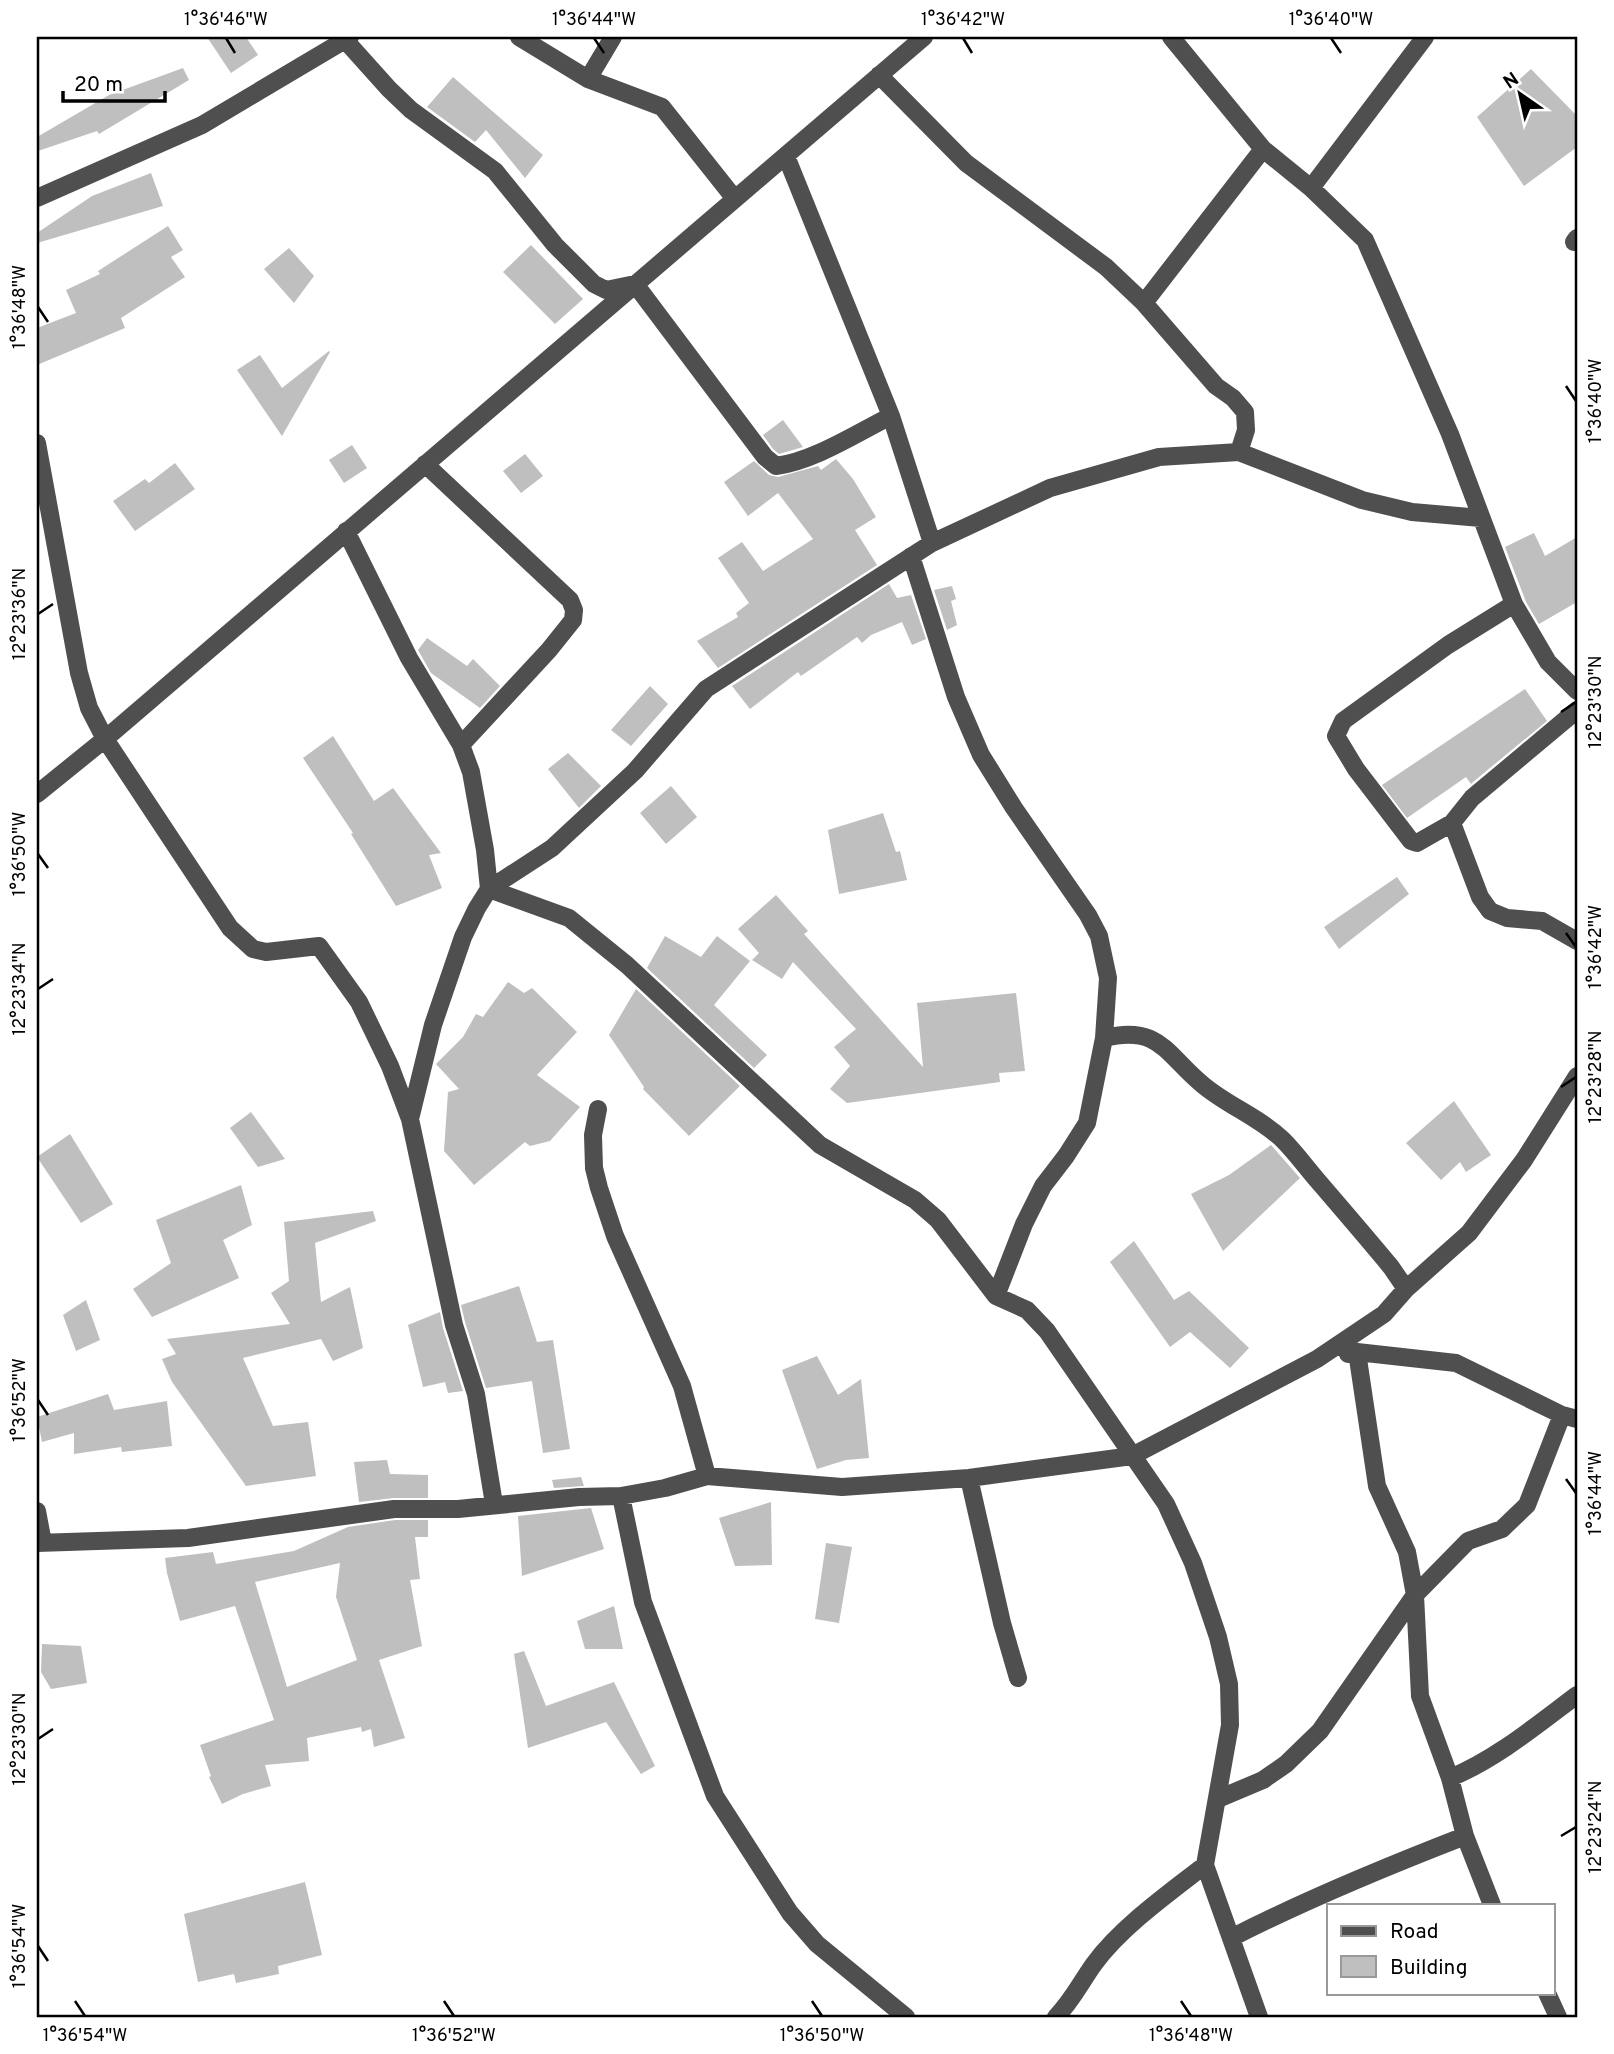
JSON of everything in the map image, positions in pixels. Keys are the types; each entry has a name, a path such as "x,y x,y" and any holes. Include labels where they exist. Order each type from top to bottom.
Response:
{"street":[{"path":"519,37 588,79 662,107 735,200"},
{"path":"588,79 613,37"},
{"path":"37,794 924,37"},
{"path":"1171,37 1263,149 1311,188 1358,232 1370,249 1450,434 1514,604 1548,662 1577,691"},
{"path":"1311,188 1425,37"},
{"path":"37,198 202,125 347,38 389,89 411,110 495,171 555,245 594,284 606,290 635,284"},
{"path":"879,75 966,163 1106,267 1144,303 1216,386 1233,398 1245,412 1246,430 1239,452"},
{"path":"1144,303 1263,149"},
{"path":"786,156 891,416 932,543"},
{"path":"635,284 765,457 776,466 789,464 845,440 891,416"},
{"path":"37,443 39,468 79,673 89,708 105,738 230,928 253,949 266,952 319,946 359,1002 390,1066 410,1119 454,1325 475,1394 495,1504"},
{"path":"410,1119 433,1025 463,937 489,889 552,848 635,771 706,689 932,543 1049,488 1159,457 1239,452 1363,500 1412,512 1481,518"},
{"path":"425,464 570,600 573,610 573,620 549,650 461,745"},
{"path":"346,531 409,658 461,745 471,772 489,889"},
{"path":"911,556 956,696 981,755 1088,915 1099,936 1108,978 1104,1038 1087,1122 1066,1156 1042,1186 996,1296"},
{"path":"1514,604 1448,645 1343,720 1336,736 1356,769 1410,841 1417,843 1452,823 1472,798 1577,710"},
{"path":"1452,823 1480,897 1490,911 1507,918 1542,920 1577,941"},
{"path":"489,889 569,918 627,965 820,1145 915,1200 938,1220 996,1296 1027,1310 1047,1331 1166,1504 1193,1563 1221,1649 1229,1684 1230,1725 1205,1865 1259,2017"},
{"path":"1104,1038 1119,1034 1142,1035 1156,1040 1201,1084 1256,1119 1283,1140 1374,1246 1406,1289"},
{"path":"37,1511 40,1543 188,1538 394,1509 458,1509 621,1496 665,1488 707,1476 842,1487 969,1478 1132,1456 1317,1359 1384,1314 1406,1289 1469,1233 1524,1160 1577,1076"},
{"path":"598,1109 593,1135 594,1168 599,1188 615,1236 682,1385 707,1476"},
{"path":"1218,1799 1263,1780 1286,1764 1320,1731 1415,1595 1468,1541 1502,1529 1527,1505 1570,1417 1457,1363 1357,1352 1317,1359"},
{"path":"1357,1352 1377,1486 1407,1552 1415,1595 1420,1696 1450,1778 1465,1836 1492,1904"},
{"path":"969,1478 1017,1678"},
{"path":"621,1496 643,1602 715,1797 799,1923 817,1944 906,2017"},
{"path":"1450,1778 1481,1763 1577,1695"},
{"path":"1231,1938 1283,1911 1374,1871 1465,1836"},
{"path":"1056,2017 1070,2003 1095,1963 1111,1946 1144,1913 1205,1865"},
{"path":"1547,1994 1558,2017"}],"building":[{"path":"207,37 246,37 258,55 231,73"},
{"path":"183,68 189,80 99,134 97,131 38,151 37,137 109,95"},
{"path":"1531,69 1577,116 1577,147 1524,186 1477,117"},
{"path":"453,77 543,155 525,178 486,130 475,142 427,107"},
{"path":"151,173 163,206 37,243 37,233 92,196"},
{"path":"168,226 183,250 171,257 185,277 121,318 125,328 37,365 37,328 76,313 66,290 100,274 98,271"},
{"path":"531,245 583,299 555,324 503,272"},
{"path":"289,248 314,276 294,303 264,269"},
{"path":"329,351 282,436 237,370 260,355 282,388"},
{"path":"783,420 803,447 779,454 763,435"},
{"path":"352,445 367,468 344,483 329,460"},
{"path":"525,454 543,476 521,493 503,471"},
{"path":"836,459 853,479 876,517 855,530 877,565 718,668 697,641 738,617 736,613 749,603 718,558 742,542 763,571 813,539 778,493 748,516 724,482 754,461 769,475 778,477 818,466 821,470"},
{"path":"175,463 195,489 135,531 113,501 145,479 149,483"},
{"path":"1534,533 1545,556 1577,537 1577,602 1539,624 1526,602 1505,547"},
{"path":"889,584 897,598 911,595 926,639 912,645 902,622 871,635 862,643 857,637 801,676 798,672 750,709 732,686"},
{"path":"952,586 956,599 951,601 957,625 947,630 934,590"},
{"path":"427,638 467,666 473,659 500,686 480,708 431,673 418,650"},
{"path":"650,686 668,704 631,746 611,730"},
{"path":"1525,689 1547,721 1471,784 1466,777 1407,818 1382,785"},
{"path":"333,736 374,801 393,788 441,853 429,855 442,888 396,906 351,834 353,833 303,758"},
{"path":"568,753 601,786 579,808 548,769"},
{"path":"671,786 697,817 666,844 640,813"},
{"path":"883,813 896,852 900,851 907,880 839,894 828,830"},
{"path":"1397,877 1409,894 1339,949 1324,927"},
{"path":"776,895 808,931 804,934 923,1067 917,1003 1016,993 1025,1071 999,1073 1000,1082 847,1103 830,1089 850,1066 834,1047 856,1029 793,962 782,979 752,960 759,953 738,929"},
{"path":"665,936 701,957 717,936 750,961 714,1005 767,1055 754,1068 647,968"},
{"path":"508,982 524,993 532,988 577,1032 537,1075 580,1107 550,1141 530,1146 525,1142 474,1185 444,1151 448,1092 459,1089 436,1064 463,1037 476,1014 483,1017"},
{"path":"636,989 740,1086 689,1136 643,1089 609,1035"},
{"path":"1454,1101 1491,1155 1466,1172 1460,1162 1441,1180 1406,1143"},
{"path":"251,1112 285,1159 258,1167 230,1128"},
{"path":"70,1134 113,1204 81,1223 37,1157"},
{"path":"1271,1145 1300,1178 1223,1251 1191,1194 1229,1175"},
{"path":"241,1185 252,1225 223,1240 239,1278 152,1317 133,1289 171,1263 156,1220"},
{"path":"373,1211 376,1221 315,1243 321,1302 350,1287 363,1348 333,1361 321,1339 243,1358 273,1426 308,1422 316,1476 246,1486 172,1382 162,1359 176,1354 167,1339 290,1324 271,1293 289,1281 284,1222"},
{"path":"1134,1241 1174,1300 1189,1291 1249,1348 1230,1368 1190,1332 1170,1347 1110,1262"},
{"path":"519,1286 537,1342 553,1340 570,1449 543,1453 532,1381 486,1388 465,1322 461,1305"},
{"path":"86,1300 100,1340 76,1351 63,1315"},
{"path":"440,1312 463,1391 448,1393 445,1382 423,1387 408,1325"},
{"path":"817,1356 838,1395 861,1379 869,1458 846,1460 817,1469 782,1370"},
{"path":"108,1394 114,1410 167,1401 172,1446 122,1452 121,1447 74,1454 74,1433 42,1442 37,1417"},
{"path":"387,1460 390,1474 428,1475 428,1498 359,1502 354,1462"},
{"path":"581,1477 584,1486 554,1488 552,1480"},
{"path":"771,1502 772,1565 735,1566 719,1518"},
{"path":"591,1508 604,1549 522,1576 518,1516"},
{"path":"395,1520 428,1520 428,1537 415,1537 420,1579 410,1580 422,1646 379,1660 405,1738 374,1747 371,1729 362,1732 361,1727 307,1738 309,1761 265,1765 271,1786 243,1794 222,1804 209,1777 211,1776 200,1745 274,1720 235,1606 180,1621 165,1558 213,1552 216,1564 294,1551 348,1527","holes":["340,1563 336,1597 357,1660 287,1687 255,1582"]},
{"path":"826,1543 852,1547 839,1623 815,1619"},
{"path":"614,1606 623,1649 585,1649 577,1621"},
{"path":"42,1644 81,1646 87,1683 51,1689 41,1672"},
{"path":"524,1651 546,1706 614,1682 655,1766 641,1774 606,1722 528,1748 514,1654"},
{"path":"305,1882 322,1955 278,1966 279,1974 236,1983 234,1974 198,1982 184,1914"}]}
